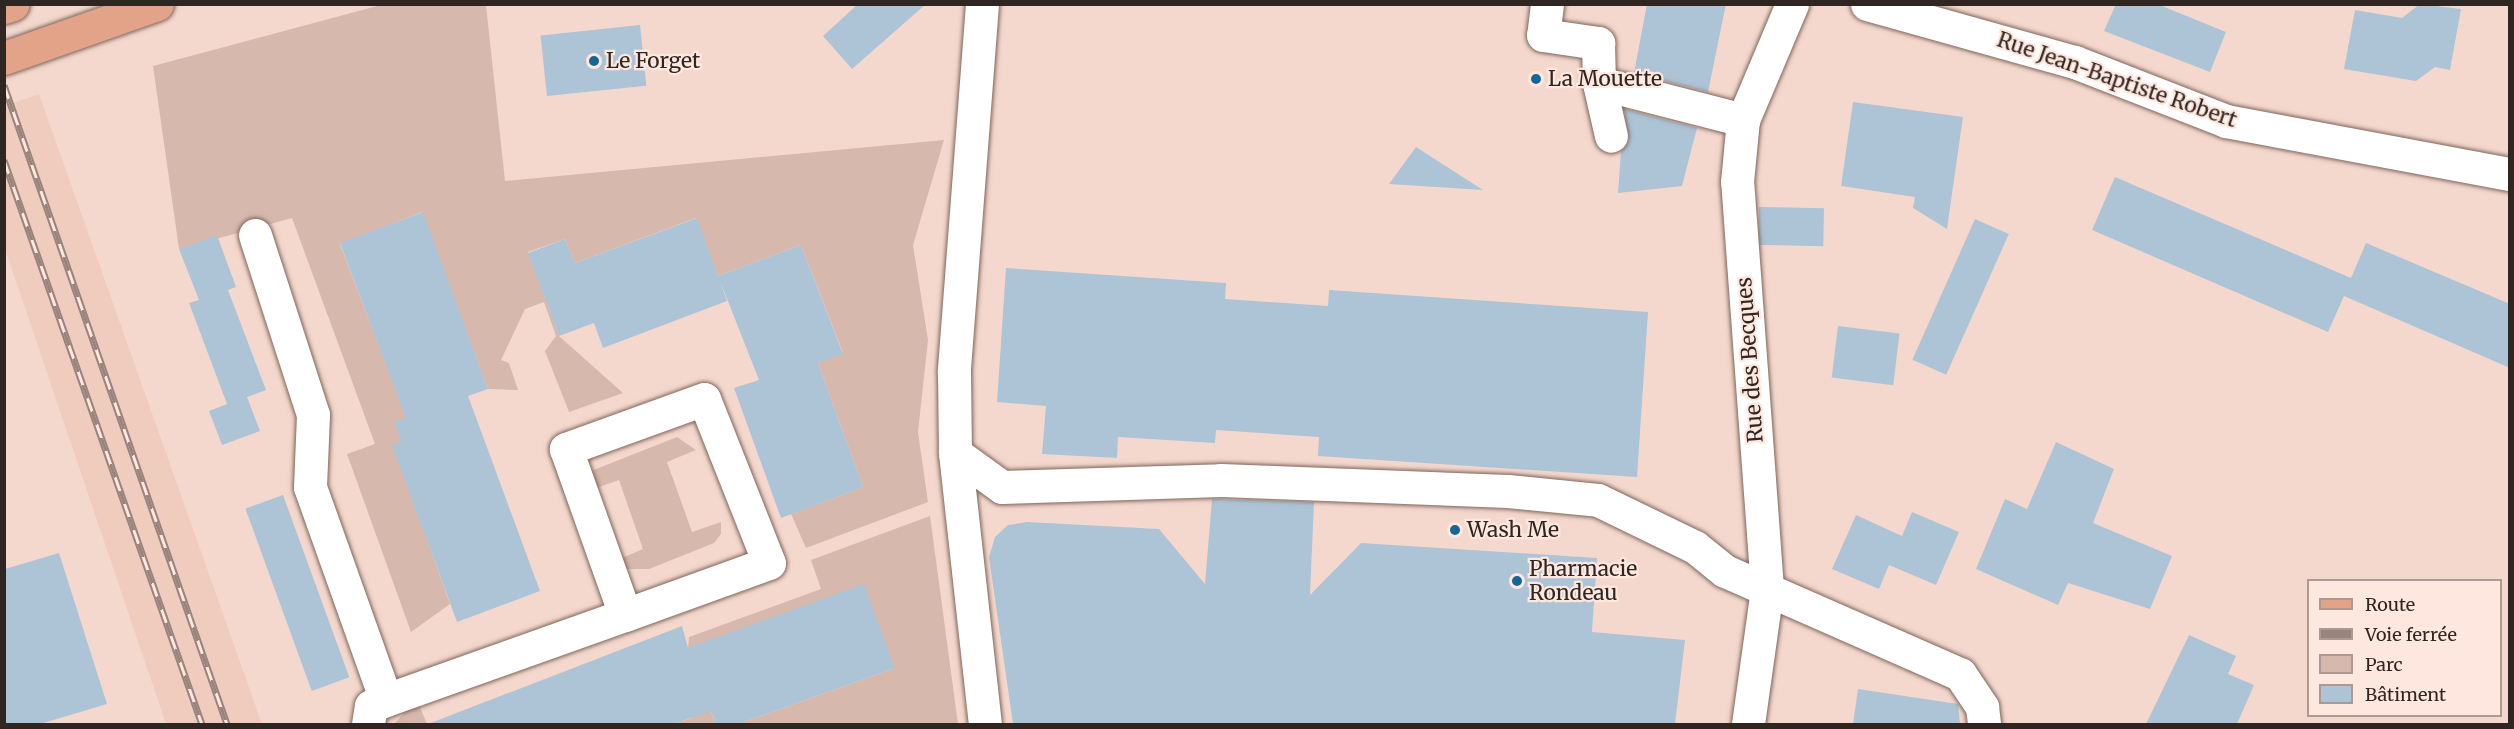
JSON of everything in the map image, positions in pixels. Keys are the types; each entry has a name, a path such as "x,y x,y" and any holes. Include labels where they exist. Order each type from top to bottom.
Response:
{"main road":[{"path":"4,7 13,4"},
{"path":"4,58 158,4"}],"street":[{"path":"982,4 954,372 955,453 985,724"},
{"path":"1547,4 1543,35 1598,42 1599,83 1611,136"},
{"name":"Rue des Becques","path":"1748,724 1767,588 1737,183 1743,120 1792,4"},
{"name":"Rue Jean-Baptiste Robert","path":"1867,4 2075,62 2226,121 2510,174"},
{"path":"1599,83 1743,120"},
{"path":"255,235 313,415 310,487 377,712 625,615 769,563 704,399 566,449 625,615"},
{"path":"955,453 1002,487 1221,480 1508,490 1598,500 1767,588 1960,674 1982,707 1984,724"}],"shaded area":[{"path":"39,94 262,724 166,724 5,249 5,106"}],"green space":[{"path":"381,5 486,5 505,181 944,140 913,245 928,340 918,432 928,502 806,548 791,514 863,487 818,363 843,353 801,245 718,276 696,218 575,263 565,239 528,252 559,336 623,393 569,412 545,351 556,336 544,302 525,309 501,360 509,363 518,390 488,389 422,212 340,244 407,419 429,432 393,445 450,604 411,632 347,454 375,444 292,218 179,249 153,66"},
{"path":"677,437 696,450 667,462 692,532 721,522 721,534 714,543 649,569 619,569 615,561 643,549 619,480 588,491 591,471"},
{"path":"930,516 958,724 738,724 895,668 688,648 689,637 821,589 811,560"},
{"path":"705,697 716,724 674,724 692,718 687,703"},
{"path":"419,705 427,724 394,724 406,711"}],"building":[{"path":"858,4 926,4 852,69 823,36"},
{"path":"1647,4 1726,4 1708,92 1634,73"},
{"path":"2116,4 2157,4 2226,32 2210,72 2104,31"},
{"path":"2420,4 2461,9 2450,70 2435,67 2416,81 2344,69 2355,10 2402,18"},
{"name":"Le Forget","path":"640,25 646,86 547,96 541,35"},
{"path":"1853,102 1963,117 1947,229 1913,208 1915,197 1841,186"},
{"path":"1624,109 1697,128 1682,186 1618,193 1621,151 1629,141"},
{"path":"1416,147 1483,190 1389,184"},
{"path":"2115,177 2351,278 2366,243 2510,304 2510,368 2344,296 2328,332 2092,230"},
{"path":"1759,207 1824,208 1823,246 1758,245"},
{"path":"423,212 488,389 468,396 540,591 457,622 392,445 401,441 394,422 406,418 340,243"},
{"path":"697,218 718,276 801,245 843,354 818,363 863,487 781,518 734,388 759,380 720,281 727,301 603,348 594,323 559,336 528,253 565,239 575,263"},
{"path":"1975,219 2009,234 1946,375 1912,360"},
{"path":"217,235 236,287 228,290 266,390 247,397 260,431 222,445 209,411 227,404 189,303 199,300 179,249"},
{"path":"1006,268 1226,283 1225,299 1328,306 1329,290 1648,312 1637,477 1318,456 1319,437 1216,430 1215,443 1118,437 1117,458 1042,454 1046,406 997,402"},
{"path":"1838,326 1900,334 1893,385 1832,378"},
{"path":"2056,442 2114,469 2093,523 2172,556 2150,609 2068,583 2058,605 1976,569 2005,499 2027,509"},
{"path":"283,495 349,677 312,691 245,509"},
{"path":"1212,499 1314,502 1310,595 1361,543 1597,558 1592,632 1685,640 1675,724 1013,724 989,557 995,537 1008,525 1027,522 1159,529 1205,584"},
{"path":"1912,512 1959,532 1936,585 1889,565 1879,589 1832,569 1856,515 1902,536"},
{"path":"59,553 107,704 40,724 5,724 5,569"},
{"path":"864,584 895,668 738,724 716,724 711,711 674,724 428,724 682,626 688,648"},
{"path":"2189,635 2236,656 2228,674 2254,685 2237,724 2146,724"},
{"path":"1858,689 1958,704 1960,724 1853,724"}],"railway":[{"path":"4,85 227,724"},
{"path":"4,160 202,724"}],"place":[{"name":"Le Forget","path":"594,61"},
{"name":"La Mouette","path":"1536,79"},
{"name":"Wash Me","path":"1455,530"},
{"name":"Pharmacie Rondeau","path":"1517,581"}]}
